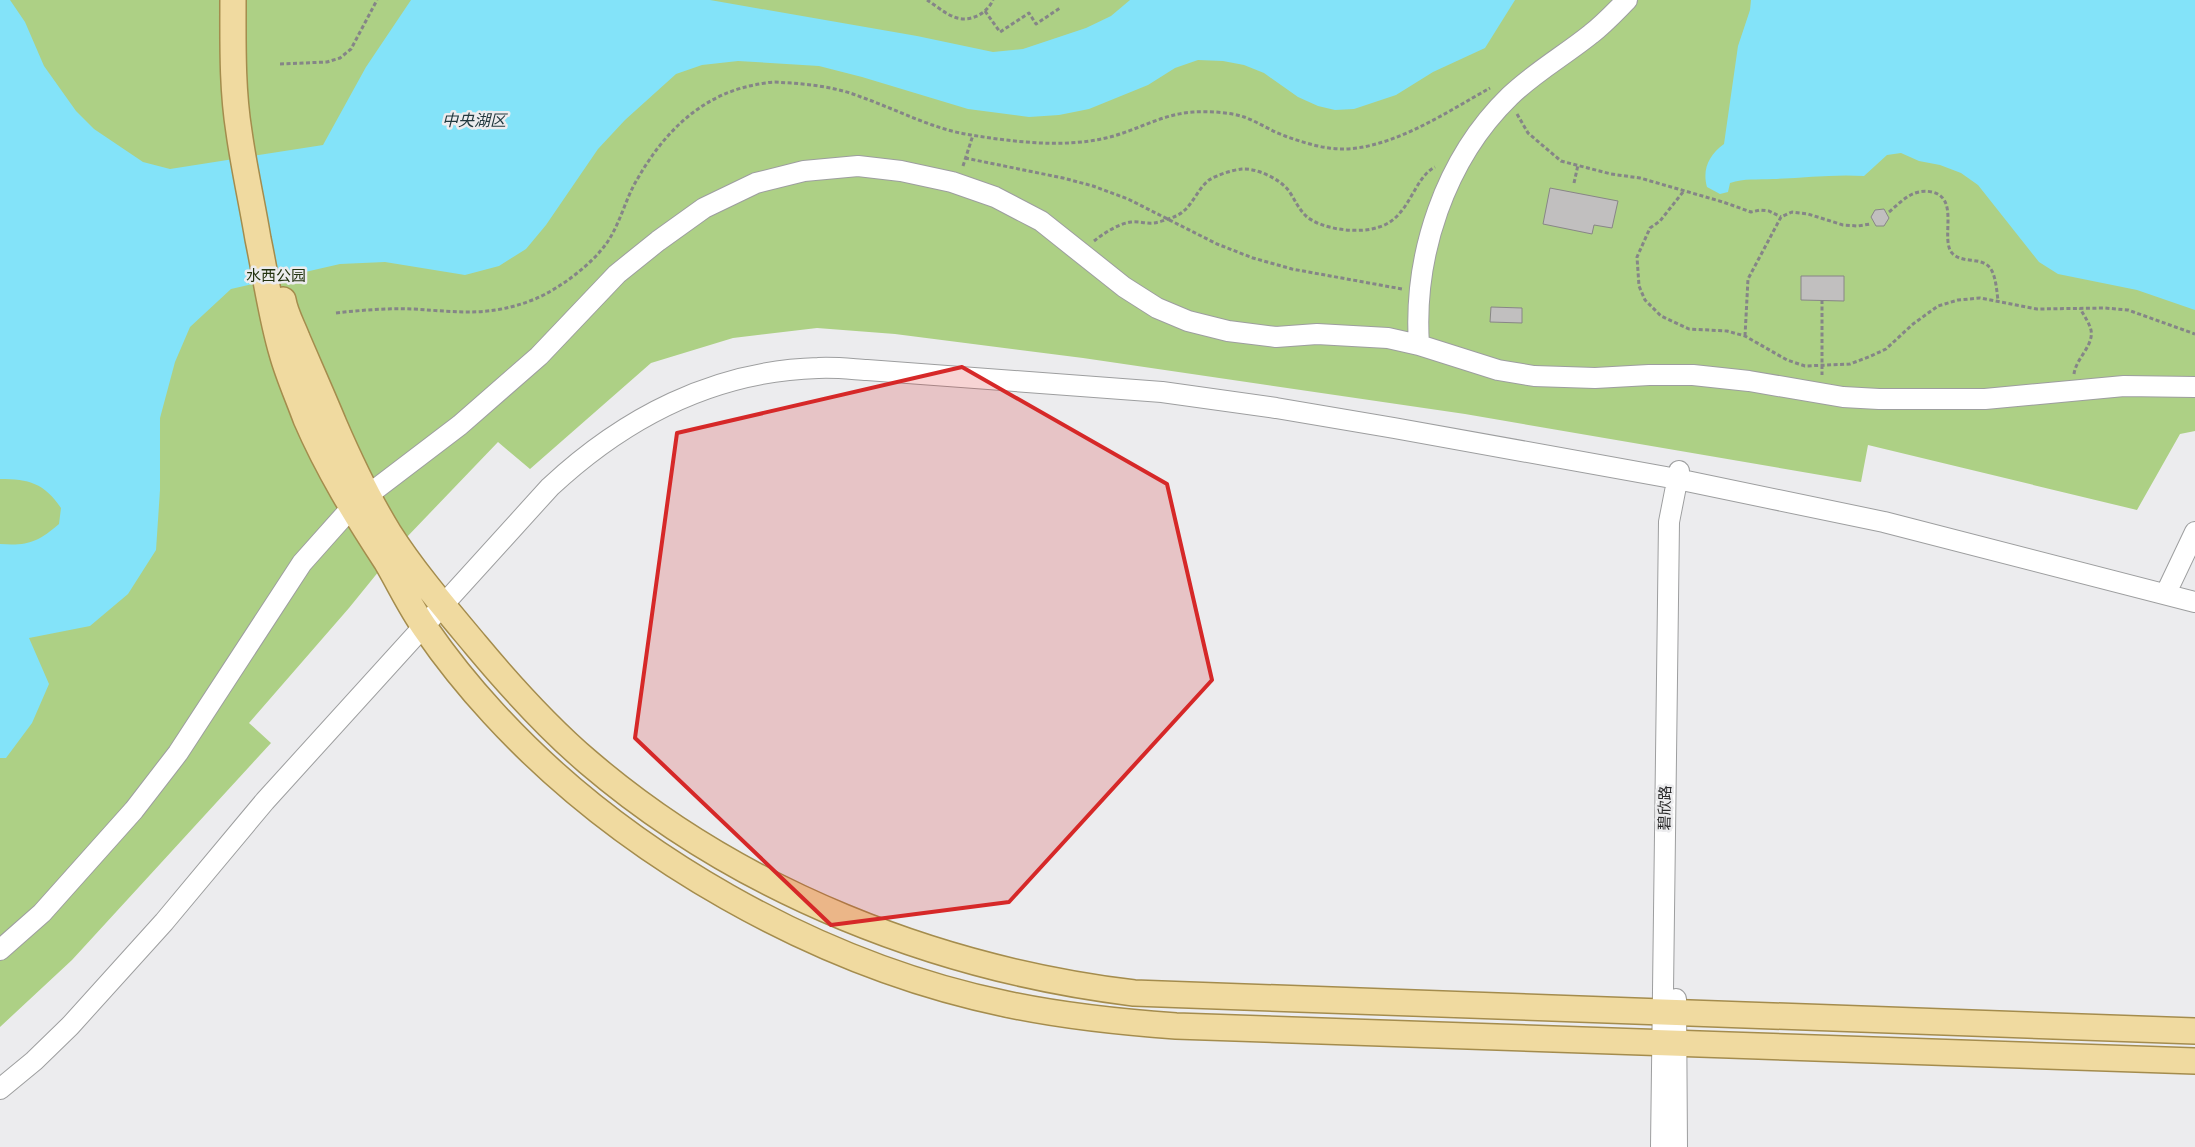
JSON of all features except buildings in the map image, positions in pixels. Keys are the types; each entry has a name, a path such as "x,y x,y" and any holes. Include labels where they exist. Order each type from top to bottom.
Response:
{"main road":[{"path":"233,0 233,74 278,306 282,353 307,421 359,501 387,563 421,622 492,712 536,757 596,809 639,841 693,877 747,908 833,948 897,973 957,992 1005,1004 1116,1022 2195,1061"},
{"path":"245,130 249,85 249,0"},
{"path":"359,501 388,531 439,601 516,693 589,763 678,829 760,877 804,900 913,943 969,961 1083,987 1134,993 2195,1031"}],"street":[{"path":"1419,345 1417,322 1426,250 1442,199 1461,157 1476,134 1510,96 1540,70 1592,34 1627,0"},
{"path":"0,950 42,913 134,810 178,753 302,563 359,501 460,424 539,356 617,274 704,208 756,183 804,171 858,166 901,171 957,184 995,197 1041,221 1124,287 1157,308 1188,320 1228,331 1276,337 1350,335 1388,338 1419,345 1498,370 1534,376 1595,378 1694,375 1749,381 1843,397 1937,399 1985,398 2124,386 2195,387"},
{"path":"0,1088 34,1060 70,1026 164,922 266,800 439,601 575,463 600,443 662,406 699,390 734,379 777,371 818,368 1162,392 1286,410 1684,476 2168,589 2195,591"},
{"name":"碧欣路","path":"1661,1147 1674,971 1679,523 1684,476"},
{"path":"2168,589 2195,532"},
{"path":"2168,589 2195,602"},
{"path":"0,1074 73,1008 235,821 421,622"},
{"name":"碧欣路","path":"1669,1043 1677,1147"}],"path":[{"path":"280,64 328,62 340,58 351,49 377,0"},
{"path":"927,0 954,17 963,19 972,18 985,11 993,0"},
{"path":"985,11 1000,32 1029,13 1036,24 1060,8"},
{"path":"1510,96 1528,133 1561,160 1611,174 1640,178 1751,212 1769,211 1781,217"},
{"path":"957,184 973,135"},
{"path":"1085,256 1090,244 1105,232 1130,222 1154,223 1177,216 1209,181 1242,169 1262,173 1275,179 1288,190 1297,207 1308,218 1326,226 1351,230 1380,227 1395,218 1408,204 1426,172 1461,157"},
{"path":"966,158 1093,186 1128,199 1217,244 1292,270 1385,288 1420,291"},
{"path":"1574,183 1578,165"},
{"path":"1683,192 1660,221 1650,228 1636,257 1639,286 1645,300 1661,316 1689,330 1727,331 1745,336 1787,360 1805,366 1850,364 1886,349 1913,324 1938,306 1958,300 1980,298 2037,309 2105,308 2128,310 2195,334"},
{"path":"1890,212 1904,198 1913,194 1935,192 1940,196 1948,212 1948,243 1950,252 1956,257 1982,262 1989,266 1993,272 1998,301"},
{"path":"1745,336 1748,279 1781,217 1792,212 1808,214 1843,225 1858,226 1870,224"},
{"path":"1822,300 1822,393"},
{"path":"2078,390 2074,377 2075,369 2091,339 2091,331 2080,308"}],"highlighted area":[{"path":"962,367 1167,484 1212,680 1009,902 831,925 635,738 677,433"}],"green space":[{"name":"水西公园","path":"0,0 2195,0 2195,431 2180,434 2137,510 1868,445 1861,482 1465,414 1083,358 895,334 817,328 733,338 651,363 530,469 498,442 405,539 349,608 249,723 271,743 72,960 0,1027"}],"water":[{"name":"中央湖区","path":"0,0 10,0 25,22 44,66 76,111 94,129 143,162 170,169 323,145 366,67 411,0 710,0 917,36 993,52 1023,49 1086,28 1111,16 1130,0 1515,0 1485,48 1433,72 1396,95 1354,109 1335,110 1318,106 1298,97 1264,73 1244,65 1223,61 1198,60 1175,68 1148,85 1089,109 1059,115 1029,117 968,109 819,66 738,61 702,65 676,74 625,120 598,149 546,225 526,249 499,266 465,275 385,262 340,264 231,289 190,327 175,362 160,418 160,490 156,550 128,594 90,626 29,638 49,684 32,723 6,758 0,758 0,544 32,542 45,535 59,524 61,508 48,493 35,484 19,480 0,479"},
{"path":"1751,0 2195,0 2195,310 2137,290 2058,274 2039,262 1978,185 1961,173 1940,165 1919,161 1901,153 1887,155 1864,176 1741,180 1730,183 1728,192 1720,194 1707,187 1706,168 1714,153 1724,144 1738,46 1750,10"}]}
